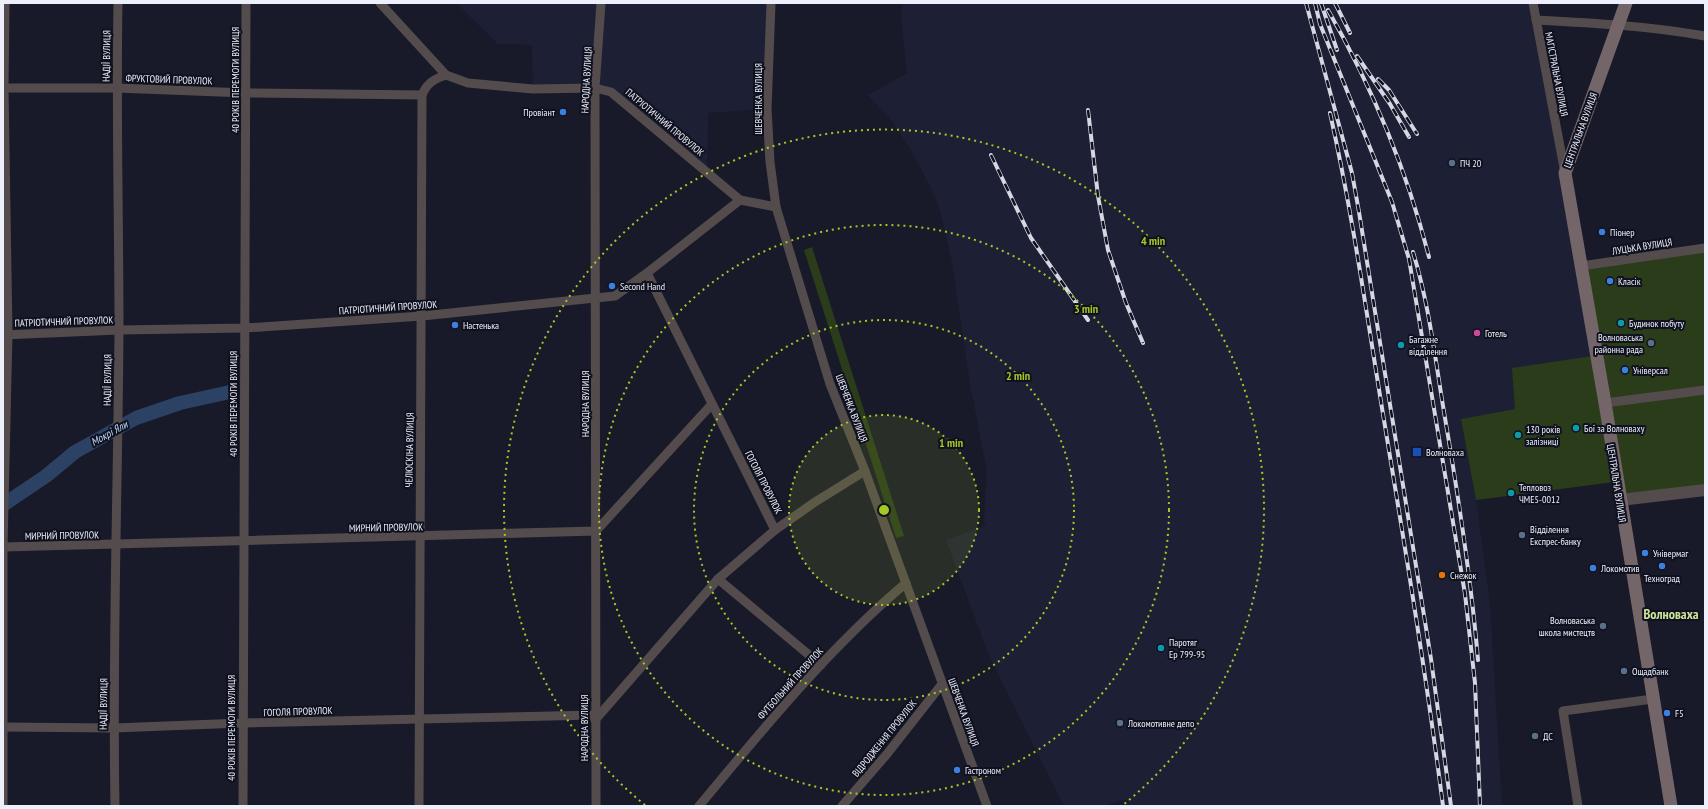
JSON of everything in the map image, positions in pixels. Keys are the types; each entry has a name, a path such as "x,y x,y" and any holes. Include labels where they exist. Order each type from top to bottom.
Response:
{"main road":[{"name":"ЦЕНТРАЛЬНА ВУЛИЦЯ","path":"1626,3 1565,173 1605,403 1670,806"}],"street":[{"path":"3,806 3,547 6,334 3,88 5,3"},
{"name":"НАДІЇ ВУЛИЦЯ","path":"115,806 114,728 119,330 116,88 118,3"},
{"name":"40 РОКІВ ПЕРЕМОГИ ВУЛИЦЯ","path":"242,806 246,3"},
{"path":"380,3 446,75 434,79 425,86 422,95"},
{"name":"НАРОДНА ВУЛИЦЯ","path":"596,806 594,718 596,532 595,88 601,3"},
{"name":"ШЕВЧЕНКА ВУЛИЦЯ","path":"771,3 767,109 770,162 776,207 830,384 865,472 987,806"},
{"name":"МАГІСТРАЛЬНА ВУЛИЦЯ","path":"1533,3 1565,173"},
{"path":"1536,20 1618,24 1660,28 1705,36"},
{"name":"ПАТРІОТИЧНИЙ ПРОВУЛОК","path":"446,75 468,83 533,89 595,88 611,92 740,200 776,207"},
{"name":"ФРУКТОВИЙ ПРОВУЛОК","path":"3,88 116,88 246,93 422,95"},
{"name":"ЧЕЛЮСКІНА ВУЛИЦЯ","path":"419,806 422,95"},
{"name":"ПАТРІОТИЧНИЙ ПРОВУЛОК","path":"6,334 245,328 422,316 615,296 647,273 740,200"},
{"name":"ЛУЦЬКА ВУЛИЦЯ","path":"1582,266 1705,248"},
{"name":"ГОГОЛЯ ПРОВУЛОК","path":"3,727 114,728 242,723 419,719 594,718 718,579 775,530 647,273"},
{"path":"1605,403 1705,390"},
{"path":"596,532 712,404"},
{"path":"775,530 816,502 865,472"},
{"path":"1620,500 1705,490"},
{"name":"МИРНИЙ ПРОВУЛОК","path":"3,547 596,532"},
{"path":"718,579 822,665"},
{"name":"ФУТБОЛЬНИЙ ПРОВУЛОК","path":"699,806 752,742 859,624 906,583"},
{"name":"ВІДРОДЖЕННЯ ПРОВУЛОК","path":"842,806 887,754 942,684"},
{"path":"1578,806 1563,711 1653,699"}],"shaded area":[{"path":"456,3 768,3 765,109 708,113 707,172 611,92 533,89 532,45 498,44"},
{"path":"902,3 1533,3 1593,356 1515,409 1461,419 1476,500 1490,604 1502,806 1130,806 1126,799 1104,806 1064,806 989,656 946,540 986,525 984,522 987,471 970,384 952,262 940,210 932,190 912,152 892,121 868,95 907,73 901,18"}],"green space":[{"path":"812,247 904,536 896,538 804,250"},
{"path":"1705,248 1705,490 1623,500 1584,266"},
{"path":"1593,356 1614,482 1476,500 1461,419 1515,409 1512,368"}],"waterway":[{"name":"Мокрі Яли","path":"3,505 46,476 75,452 136,418 180,403 230,392"}],"railway":[{"path":"1306,3 1352,173 1431,659 1451,806"},
{"path":"1315,3 1320,24 1392,202 1409,259 1465,594 1475,683 1480,806"},
{"path":"1321,3 1337,50"},
{"path":"1335,3 1350,33"},
{"path":"1328,10 1359,69 1387,130 1410,193 1429,257"},
{"path":"1357,56 1390,104 1409,137"},
{"path":"1378,79 1389,90 1417,134"},
{"path":"1088,110 1098,196 1108,250 1126,303 1143,343"},
{"path":"1330,113 1352,224 1364,297 1414,607 1443,806"},
{"path":"991,155 1031,238 1088,320"},
{"path":"1413,252 1419,272 1427,311 1464,536 1478,660"}],"place":[{"name":"Провіант","path":"563,112"},
{"name":"ПЧ 20","path":"1452,163"},
{"name":"Піонер","path":"1602,232"},
{"name":"Класік","path":"1610,281"},
{"name":"Second Hand","path":"612,286"},
{"name":"Будинок побуту","path":"1621,323"},
{"name":"Настенька","path":"455,325"},
{"name":"Готель","path":"1477,333"},
{"name":"Волноваська районна рада","path":"1651,343"},
{"name":"Багажне відділення","path":"1401,345"},
{"name":"Універсал","path":"1625,370"},
{"name":"Бої за Волноваху","path":"1576,428"},
{"name":"130 років залізниці","path":"1518,435"},
{"name":"Волноваха","path":"1417,452"},
{"name":"Тепловоз ЧМЕ5-0012","path":"1511,493"},
{"name":"Відділення Експрес-банку","path":"1522,535"},
{"name":"Універмаг","path":"1645,553"},
{"name":"Техноград","path":"1662,566"},
{"name":"Локомотив","path":"1593,568"},
{"name":"Снежок","path":"1442,575"},
{"name":"Волноваська школа мистецтв","path":"1603,626"},
{"name":"Паротяг Ер 799-95","path":"1161,648"},
{"name":"Ощадбанк","path":"1624,671"},
{"name":"F5","path":"1667,713"},
{"name":"Локомотивне депо","path":"1120,723"},
{"name":"ДС","path":"1535,736"},
{"name":"Гастроном","path":"957,770"}],"district":[{"name":"Волноваха","path":"1671,614"}]}
